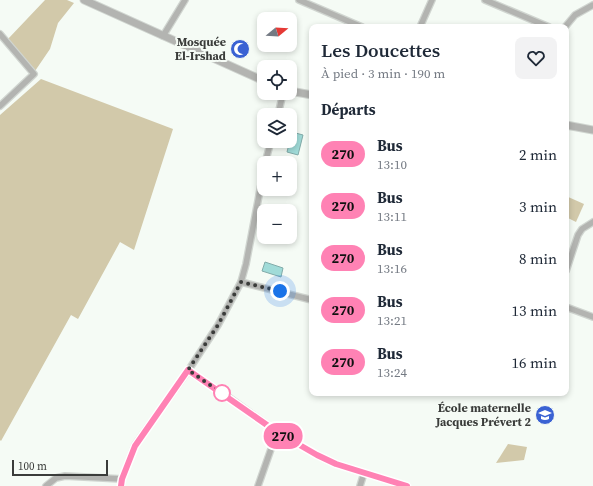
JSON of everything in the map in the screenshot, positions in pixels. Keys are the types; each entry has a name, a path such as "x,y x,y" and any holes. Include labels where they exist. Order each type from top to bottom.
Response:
{"street":[{"path":"84,0 257,78"},
{"path":"163,36 185,0"},
{"path":"299,0 355,24"},
{"path":"421,24 432,0"},
{"path":"485,0 543,24"},
{"path":"568,24 575,15 593,5"},
{"path":"0,34 34,74 0,106"},
{"path":"297,92 309,94"},
{"path":"569,126 593,130"},
{"path":"121,486 122,479 135,446 218,325 241,282 246,264 259,196"},
{"path":"569,262 578,234 582,228 593,222"},
{"path":"241,282 309,299"},
{"path":"569,308 593,317"},
{"path":"188,370 277,432 317,455 336,464 407,486"},
{"path":"258,486 277,432"},
{"path":"360,486 364,473"},
{"path":"46,486 56,478 65,476 122,479"}],"shaded area":[{"path":"45,0 67,0 74,3 58,23 50,49 35,71 8,39"},
{"path":"41,79 173,129 134,250 120,242 78,319 71,315 1,441 0,115"},
{"path":"569,197 584,204 576,222 569,218"},
{"path":"508,444 527,447 524,460 496,463"}],"water":[{"path":"297,133 303,135 298,155 287,152 288,148 297,148"},
{"path":"265,262 283,268 281,277 262,271"}],"bus line":[{"name":"270","path":"121,486 122,479 135,446 188,370 277,432 317,455 336,464 407,486"}],"place":[{"name":"Mosquée El-Irshad","path":"240,49"},
{"name":"École maternelle Jacques Prévert 2","path":"545,415"}],"route":[{"path":"222,393 188,370 218,325 241,282 280,291"}]}
